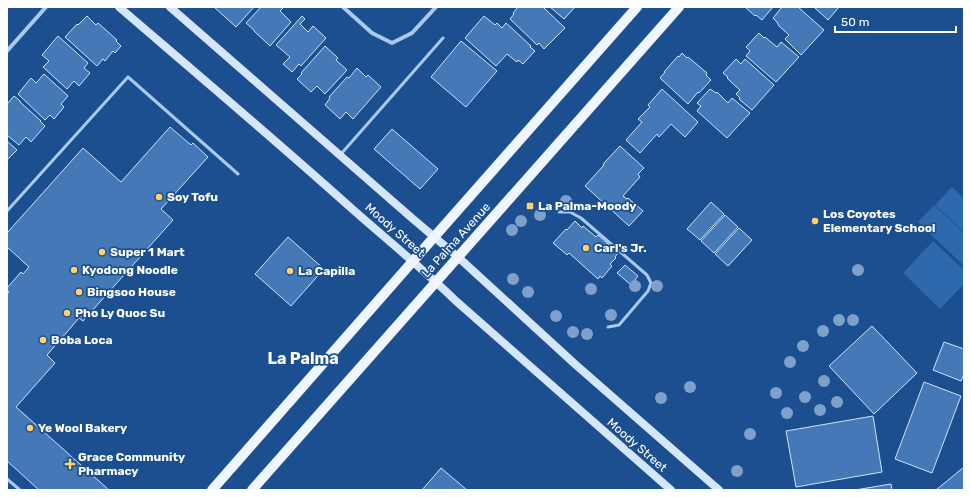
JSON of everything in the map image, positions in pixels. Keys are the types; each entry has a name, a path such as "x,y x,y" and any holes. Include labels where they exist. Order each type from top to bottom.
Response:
{"main road":[{"name":"Moody Street","path":"119,7 271,136 671,490"},
{"name":"Moody Street","path":"170,7 458,257 582,370 719,490"},
{"name":"La Palma Avenue","path":"212,490 637,7"},
{"name":"La Palma Avenue","path":"252,490 679,7"}],"street":[{"path":"7,51 46,7"},
{"path":"343,7 372,33 392,43 412,33 436,7"}],"lane":[{"path":"339,155 443,38"},
{"path":"7,211 128,77 238,174"},
{"path":"559,212 570,212 581,218 647,275 650,282 648,291 619,325 608,327"},
{"path":"7,478 20,490"}],"shaded area":[{"path":"952,187 964,199 964,232 935,205"},
{"path":"934,205 964,233 964,266 918,222"},
{"path":"933,241 964,270 964,284 940,309 903,273"}],"building":[{"path":"214,7 254,7 236,27"},
{"path":"261,7 284,7 280,11 291,22 270,46 246,23"},
{"path":"518,7 543,7 565,28 544,49 539,43 537,45 510,19"},
{"path":"550,7 575,7 564,19"},
{"path":"745,7 773,7 762,20"},
{"path":"782,7 798,7 824,30 801,55 785,39 789,35 773,18"},
{"path":"814,7 839,7 828,20"},
{"path":"87,16 96,25 98,23 117,40 116,41 121,46 115,53 113,51 105,61 103,59 97,66 65,37"},
{"path":"302,16 305,19 300,24 308,32 313,26 326,38 301,66 299,64 292,72 283,64 290,57 276,45"},
{"path":"484,16 495,25 497,23 502,28 506,23 535,51 523,64 518,60 517,62 507,54 496,66 465,38"},
{"path":"759,33 777,47 781,42 799,57 776,82 746,56 750,51 746,47"},
{"path":"58,36 88,63 84,68 90,73 79,86 74,81 67,89 43,67 49,61 42,55"},
{"path":"461,41 497,71 466,107 431,77"},
{"path":"325,46 338,58 336,60 347,70 325,94 317,86 311,92 297,79"},
{"path":"682,53 707,73 706,75 711,80 688,104 660,78"},
{"path":"736,59 741,64 745,59 774,85 752,110 739,99 740,98 736,94 740,90 723,73"},
{"path":"357,68 366,77 368,75 381,87 353,119 346,112 340,119 325,105 330,98 329,97"},
{"path":"44,74 68,96 61,104 64,107 54,119 50,115 45,120 18,94 31,78 36,83"},
{"path":"662,89 698,122 685,137 671,124 659,137 657,134 640,153 626,140 642,122 638,119 650,107 648,105"},
{"path":"710,89 716,93 717,92 728,103 732,98 750,113 727,138 697,111 701,106 697,103"},
{"path":"14,96 45,126 31,142 26,137 19,145 7,135 7,104"},
{"path":"170,127 191,145 193,143 208,157 161,209 173,220 83,321 79,318 47,355 55,363 16,407 109,490 39,490 7,461 7,294 9,292 7,291 7,288 21,272 23,274 29,267 7,247 7,233 83,148 121,182"},
{"path":"392,129 438,169 420,189 374,149"},
{"path":"7,141 17,150 7,160"},
{"path":"620,146 644,168 638,174 640,177 623,196 627,199 628,198 643,211 629,226 585,186"},
{"path":"711,202 724,214 700,240 687,229"},
{"path":"725,215 738,227 714,253 701,241"},
{"name":"Carl's Jr.","path":"575,221 582,228 583,226 596,237 598,235 618,253 615,257 616,258 610,264 612,266 602,278 600,276 598,279 569,253 567,255 553,243"},
{"path":"739,228 752,240 728,266 715,254"},
{"name":"La Capilla","path":"288,237 324,269 291,306 255,274"},
{"path":"625,265 638,276 631,285 617,273"},
{"path":"872,326 917,373 874,414 829,366"},
{"path":"944,342 964,349 964,374 961,381 933,370"},
{"path":"924,382 961,396 932,473 895,459"},
{"path":"873,416 882,472 796,487 786,431"},
{"path":"964,467 964,490 936,490"},
{"path":"441,468 467,490 422,490"},
{"path":"891,484 892,490 855,490"}],"place":[{"name":"Soy Tofu","path":"159,197"},
{"name":"La Palma-Moody","path":"530,206"},
{"name":"Los Coyotes Elementary School","path":"815,221"},
{"name":"Carl's Jr.","path":"586,248"},
{"name":"Super 1 Mart","path":"102,252"},
{"name":"Kyodong Noodle","path":"74,270"},
{"name":"La Capilla","path":"290,271"},
{"name":"Bingsoo House","path":"79,292"},
{"name":"Pho Ly Quoc Su","path":"67,313"},
{"name":"Boba Loca","path":"43,340"},
{"name":"Ye Wool Bakery","path":"30,428"},
{"name":"Grace Community Pharmacy","path":"70,464"}],"district":[{"name":"La Palma","path":"303,358"}]}
